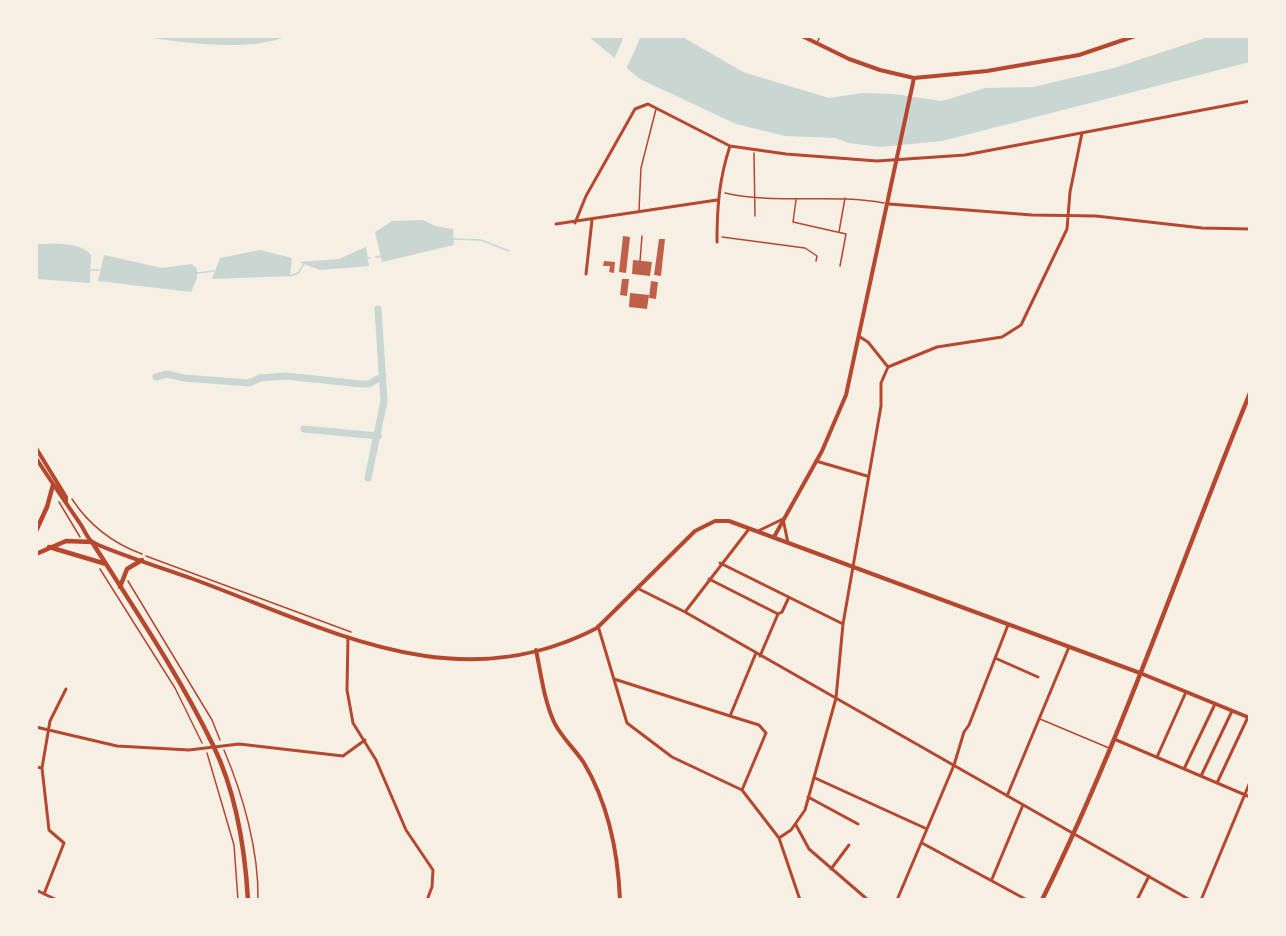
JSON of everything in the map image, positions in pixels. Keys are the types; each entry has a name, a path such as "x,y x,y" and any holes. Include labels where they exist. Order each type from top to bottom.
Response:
{"main road":[{"path":"1042,900 1075,834 1114,739 1250,393"},
{"path":"36,531 53,485"},
{"path":"36,554 66,541 82,540 92,542 106,564 214,746 234,808 246,860 248,900"},
{"path":"49,547 106,564"},
{"path":"120,587 127,569 142,560"}],"street":[{"path":"801,36 849,59 880,70 914,78 987,71 1078,55 1135,36"},
{"path":"774,537 816,461 846,395 914,78"},
{"path":"575,223 586,196 635,109 648,104 730,146 786,154 897,158 965,155 1250,101"},
{"path":"779,838 796,825 805,810 836,698 843,624 881,406 880,383 888,367 937,347 1002,337 1021,325 1067,229 1066,216 1082,133"},
{"path":"717,242 717,200 721,173 730,146"},
{"path":"556,224 575,223 717,200"},
{"path":"888,204 1096,216 1202,228 1250,230"},
{"path":"586,274 592,220"},
{"path":"860,337 868,342 888,367"},
{"path":"36,448 66,496 66,504"},
{"path":"36,458 92,542 348,637 398,653 454,660 492,659 536,650 565,642 598,626 704,525 729,521 1140,673 1249,718 1217,783"},
{"path":"816,461 867,476"},
{"path":"757,531 783,519"},
{"path":"783,519 788,543"},
{"path":"685,612 749,528"},
{"path":"720,564 843,624"},
{"path":"709,579 778,614"},
{"path":"637,588 685,612 1190,900"},
{"path":"760,656 778,614 789,597"},
{"path":"897,900 954,765 960,742 969,725 1008,625"},
{"path":"598,626 627,723 672,756 742,789 779,838 800,900"},
{"path":"348,637 349,704 353,723 365,740 406,830 433,870 432,887 427,900"},
{"path":"1007,796 1069,647"},
{"path":"536,650 554,723 583,763 596,786 609,823 619,860 620,900"},
{"path":"730,716 756,653"},
{"path":"995,658 1038,677"},
{"path":"613,678 759,725 766,733 742,789"},
{"path":"44,894 64,843 49,830 42,768 50,721 66,688"},
{"path":"1157,757 1186,692"},
{"path":"1184,768 1215,704"},
{"path":"1202,776 1232,711"},
{"path":"36,727 117,746 189,750 238,744 343,756 365,740"},
{"path":"1114,739 1250,796"},
{"path":"36,768 42,768"},
{"path":"815,778 927,829"},
{"path":"1201,900 1250,782"},
{"path":"808,797 858,824"},
{"path":"992,879 1023,805"},
{"path":"796,825 809,849 868,900"},
{"path":"922,843 1027,900"},
{"path":"831,869 849,845"},
{"path":"1137,900 1149,876"},
{"path":"36,890 57,900"}],"lane":[{"path":"817,43 820,36"},
{"path":"639,212 640,168 657,108"},
{"path":"1040,719 1110,748"}],"path":[{"path":"754,149 755,216"},
{"path":"719,191 754,199 839,200 845,197 888,204"},
{"path":"839,233 845,197"},
{"path":"796,200 793,222 846,234 840,266"},
{"path":"640,261 642,236"},
{"path":"717,236 805,248 817,256 816,261"},
{"path":"52,492 82,540"},
{"path":"72,499 84,517 122,547 351,632"},
{"path":"94,560 175,688 205,748 215,774 234,844 238,900"}],"shaded area":[{"path":"140,36 287,36 254,44 214,45"},
{"path":"588,36 681,36 743,72 829,98 863,93 894,94 942,101 985,88 1033,87 1114,68 1211,36 1250,36 1250,62 942,141 880,147 849,143 835,138 785,136 736,124 640,79"},
{"path":"423,220 435,226 453,229 454,245 382,262 375,232 392,221"},
{"path":"37,244 66,244 81,247 91,255 90,283 36,279"},
{"path":"366,247 369,266 320,270 299,262 339,259"},
{"path":"260,250 292,258 290,276 212,279 220,258"},
{"path":"104,255 162,268 192,264 197,269 197,278 191,292 98,281"}],"pier":[{"path":"624,36 641,36 625,72 614,60"}],"building":[{"path":"623,236 630,237 626,273 619,272"},
{"path":"659,239 665,239 661,276 654,275"},
{"path":"633,260 652,262 650,276 632,274"},
{"path":"604,261 615,262 614,273 609,272 610,266 603,266"},
{"path":"622,279 629,279 627,296 620,295"},
{"path":"651,281 658,282 656,299 649,298"},
{"path":"630,293 649,295 647,309 629,307"}],"waterway":[{"path":"454,239 481,240 509,251"},
{"path":"376,257 381,256"},
{"path":"290,276 298,273 304,264"},
{"path":"91,270 99,270"},
{"path":"197,273 214,271"},
{"path":"368,478 384,401 378,309"},
{"path":"156,377 167,374 184,378 249,383 260,378 286,376 369,384 383,376"},
{"path":"304,429 378,436"}]}
